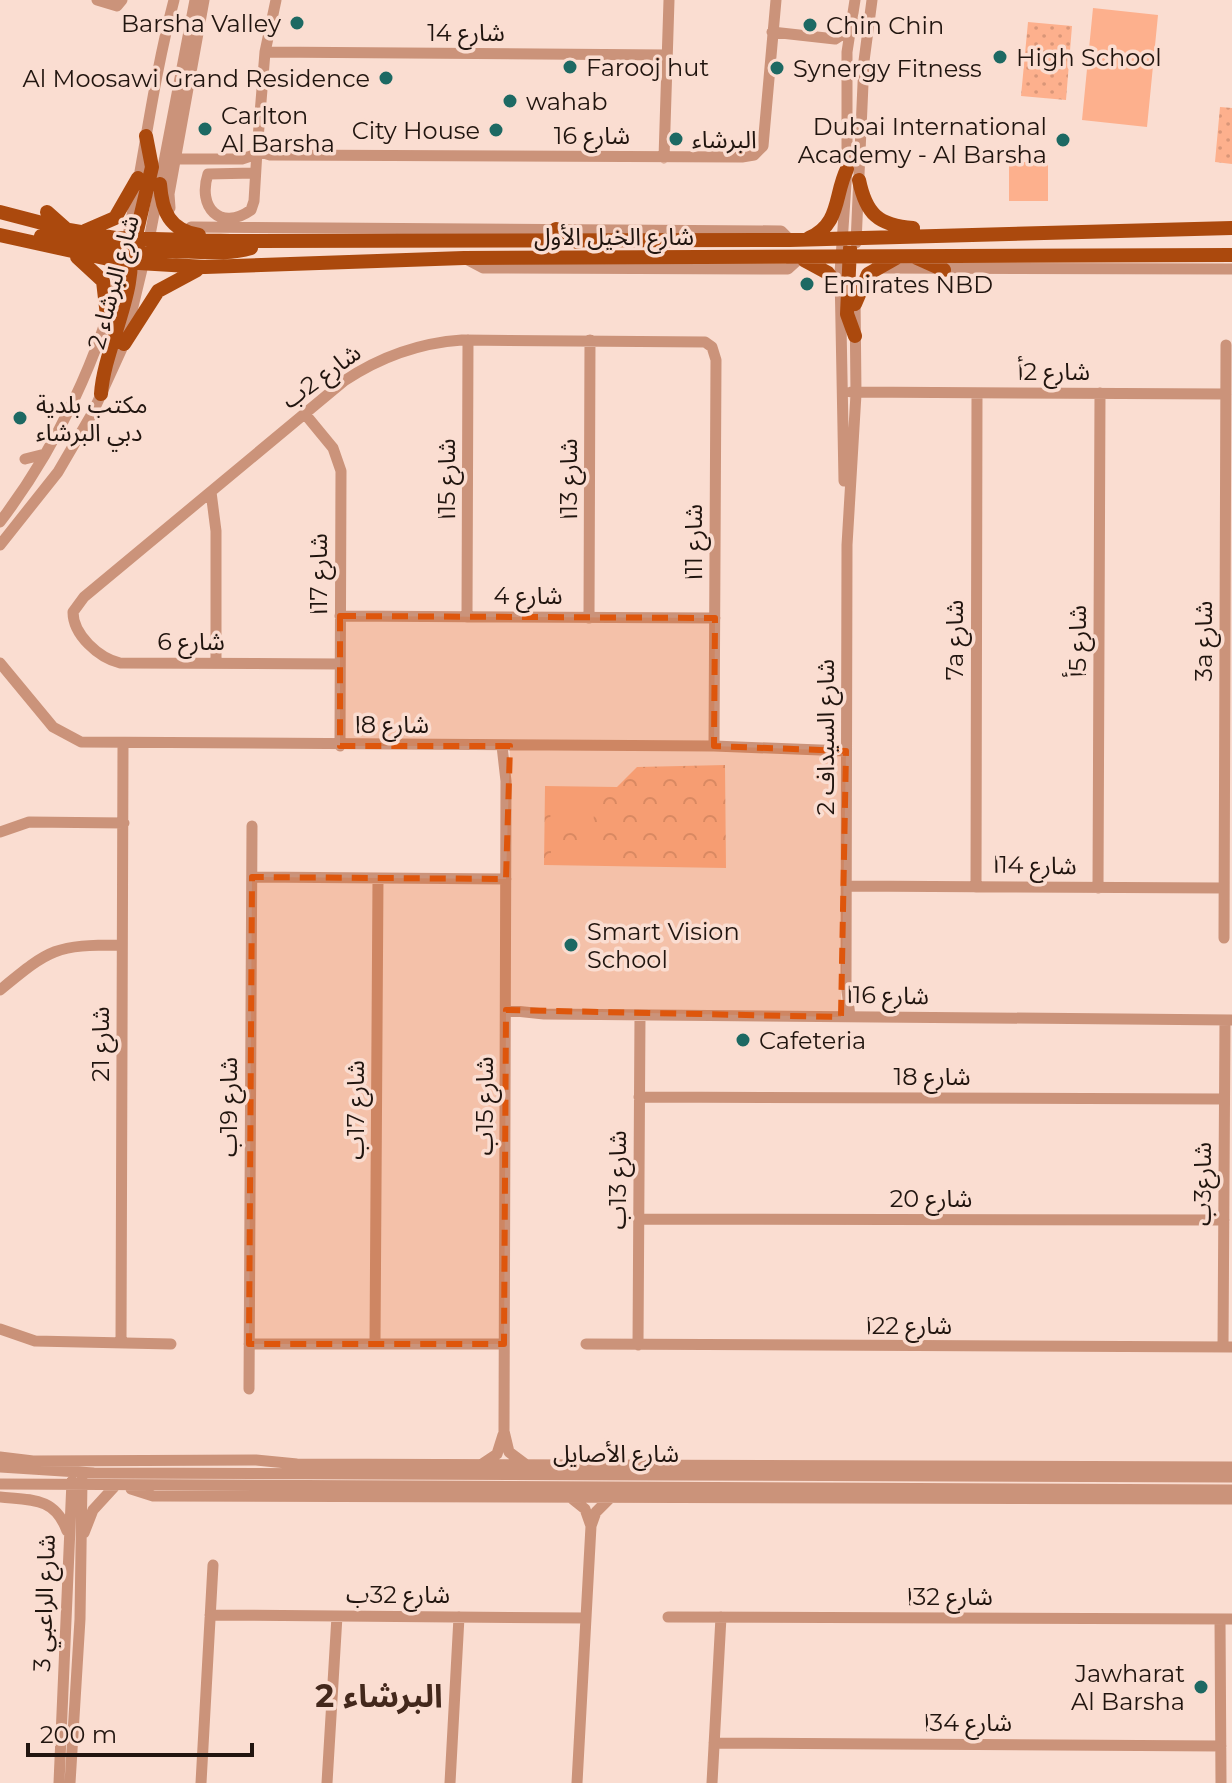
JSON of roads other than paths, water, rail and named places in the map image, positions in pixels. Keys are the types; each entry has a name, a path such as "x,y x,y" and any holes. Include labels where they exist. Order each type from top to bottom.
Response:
{"main road":[{"path":"101,394 106,356 134,252 152,167 146,136"},
{"path":"798,240 821,231 833,218 847,169"},
{"path":"47,212 75,231 115,218 138,178"},
{"path":"161,179 163,207 175,226 190,234 230,241"},
{"path":"859,180 866,206 881,222 944,235"},
{"name":"شارع الخيل الأول","path":"0,212 75,231 134,252 205,267 464,258 800,258 849,247 944,235 1232,228"},
{"path":"425,242 447,229"},
{"path":"556,229 577,242"},
{"path":"5,236 31,234 134,252 222,253 266,242"},
{"name":"شارع الخيل الأول","path":"5,236 73,254 134,252 230,241 798,240 906,254 1232,255"},
{"path":"751,257 764,251 849,247 847,314 855,336"},
{"path":"73,254 101,278 106,292 107,316"},
{"path":"855,304 865,278 876,268 906,254 944,270"},
{"path":"1190,270 1208,256"},
{"path":"800,258 821,268 840,288"},
{"path":"124,344 158,291 176,278 205,267"}],"street":[{"path":"97,0 117,6 122,0"},
{"name":"شارع البرشاء 2","path":"0,545 58,472 101,394 124,344 138,178 174,0"},
{"name":"شارع البرشاء 2","path":"0,522 45,454 75,394 134,252 161,179 195,0"},
{"path":"204,0 174,162 170,208 178,220 192,228 781,231 798,240"},
{"path":"254,173 208,174 205,200 209,211 216,216 248,212 254,201 265,52 276,0"},
{"path":"664,158 669,0"},
{"name":"شارع 16","path":"256,153 664,158 748,156 759,151 766,135 776,0"},
{"path":"849,247 847,52 855,0"},
{"path":"849,247 859,180 864,61 872,0"},
{"path":"772,32 830,39 841,37 849,30"},
{"path":"830,39 847,52"},
{"name":"شارع 14","path":"265,52 667,55"},
{"path":"174,162 242,159 256,153"},
{"path":"161,179 174,162"},
{"name":"شارع السيداف 2","path":"848,493 844,480 840,288 849,247"},
{"name":"شارع السيداف 2","path":"845,1017 848,493 856,394 855,304 849,247"},
{"path":"464,258 483,268 706,270 788,269 800,258"},
{"path":"876,268 1232,269"},
{"name":"شارع 2ب","path":"74,609 344,381 380,361 418,346 468,340 705,342"},
{"name":"شارع 15ا","path":"467,617 468,340"},
{"name":"شارع 13ا","path":"589,618 590,340"},
{"name":"شارع 11ا","path":"705,342 712,347 716,360 714,746"},
{"name":"3a شارع","path":"1224,938 1226,345"},
{"path":"841,366 846,387 856,394"},
{"path":"856,373 867,386 882,392"},
{"name":"7a شارع","path":"976,887 977,393"},
{"name":"شارع 5أ","path":"1098,888 1100,393"},
{"name":"شارع 2أ","path":"856,394 1226,394"},
{"name":"شارع 17ا","path":"305,414 333,448 341,471 340,746"},
{"path":"25,459 45,454"},
{"path":"211,492 216,531 216,663"},
{"name":"شارع 6","path":"74,609 76,627 93,649 113,661 340,664"},
{"name":"شارع 4","path":"340,616 715,618"},
{"name":"شارع 8ا","path":"1,666 63,735 81,742 123,745 846,746"},
{"name":"شارع 21","path":"121,1343 123,745"},
{"name":"شارع 15ب","path":"504,1431 506,746"},
{"path":"0,832 23,823 124,823"},
{"name":"شارع 19ب","path":"249,1389 252,826"},
{"path":"252,877 506,879"},
{"name":"شارع 17ب","path":"375,1343 378,878"},
{"name":"شارع 14ا","path":"846,886 1224,888"},
{"path":"0,990 52,950 70,945 122,945"},
{"name":"شارع 16ا","path":"506,1014 1228,1020"},
{"name":"شارع 13ب","path":"638,1345 640,1015"},
{"name":"شارع3ب","path":"1228,1020 1224,1099 1228,1347"},
{"name":"شارع 18","path":"639,1097 1224,1099"},
{"name":"شارع 20","path":"638,1219 1224,1220"},
{"path":"0,1329 35,1341 171,1344"},
{"path":"249,1344 504,1344"},
{"name":"شارع 22ا","path":"586,1344 1228,1347"},
{"path":"478,1465 497,1454 504,1431"},
{"path":"504,1431 512,1455 561,1474"},
{"path":"0,1457 179,1467 358,1469 478,1465 1232,1467"},
{"path":"0,1467 77,1472 179,1467"},
{"name":"شارع الأصايل","path":"358,1469 561,1474 1232,1477"},
{"name":"شارع الراعبي 3","path":"70,1783 82,1545 77,1472"},
{"path":"0,1484 121,1486 153,1496 391,1491 566,1496 1232,1499"},
{"path":"31,1486 57,1502 68,1526"},
{"path":"82,1545 93,1510 121,1486"},
{"name":"شارع الراعبي 3","path":"59,1783 68,1526 77,1487"},
{"path":"844,1497 861,1488"},
{"name":"شارع الأصايل","path":"391,1491 861,1488 1232,1490"},
{"path":"977,1489 990,1500"},
{"path":"566,1496 582,1504 591,1526"},
{"path":"577,1783 591,1526 596,1512 612,1496"},
{"path":"0,1497 47,1503 68,1526"},
{"path":"201,1783 213,1565"},
{"name":"شارع 32ب","path":"210,1615 586,1618"},
{"path":"327,1783 337,1616"},
{"path":"450,1783 459,1617"},
{"name":"شارع 32ا","path":"668,1617 1226,1619"},
{"path":"712,1783 721,1617"},
{"path":"1221,1783 1226,1619"},
{"name":"شارع 34ا","path":"714,1743 1221,1746"}],"place":[{"name":"Barsha Valley","path":"297,23"},
{"name":"Chin Chin","path":"810,25"},
{"name":"High School","path":"1000,57"},
{"name":"Farooj hut","path":"570,67"},
{"name":"Synergy Fitness","path":"777,68"},
{"name":"Al Moosawi Grand Residence","path":"386,78"},
{"name":"wahab","path":"510,101"},
{"name":"Carlton Al Barsha","path":"205,129"},
{"name":"City House","path":"496,130"},
{"name":"البرشاء","path":"676,139"},
{"name":"Dubai International Academy - Al Barsha","path":"1063,140"},
{"name":"Emirates NBD","path":"807,284"},
{"name":"مكتب بلدية دبي البرشاء","path":"20,418"},
{"name":"Smart Vision School","path":"571,945"},
{"name":"Cafeteria","path":"743,1040"},
{"name":"Jawharat Al Barsha","path":"1201,1687"}],"district":[{"name":"البرشاء 2","path":"379,1695"}]}
